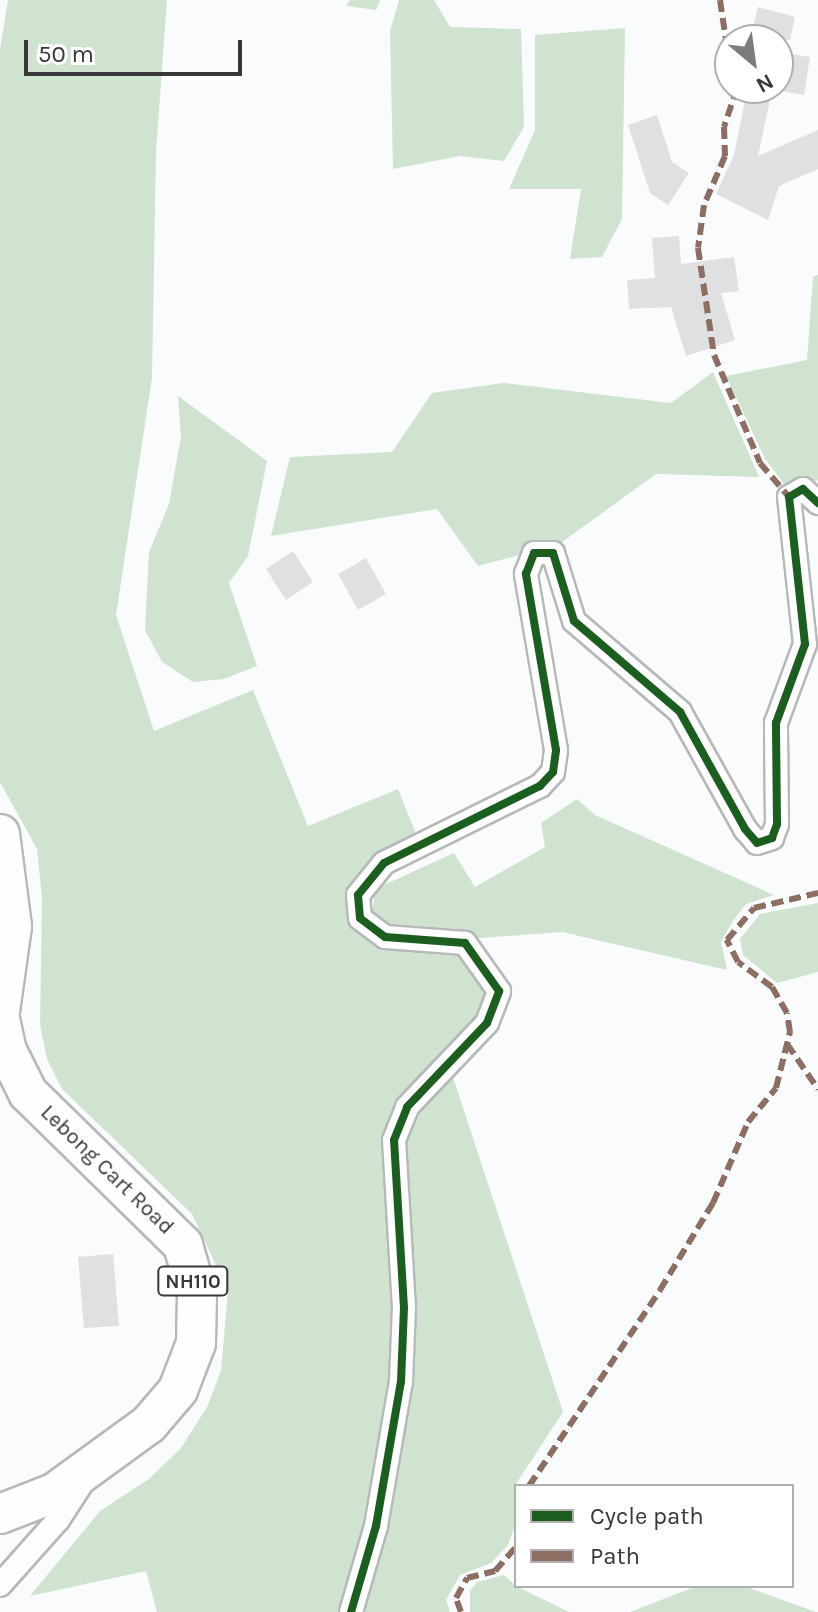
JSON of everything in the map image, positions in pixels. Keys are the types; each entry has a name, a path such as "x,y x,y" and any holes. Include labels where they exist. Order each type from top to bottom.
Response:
{"highway":[{"path":"0,834 5,845 12,926 0,1011"},
{"name":"Lebong Cart Road","path":"0,1019 7,1051 28,1093 183,1245 197,1294 196,1343 178,1390 149,1424 54,1493 0,1514"}],"street":[{"path":"351,1612 376,1526 401,1382 404,1308 394,1140 407,1107 487,1023 499,991 465,943 385,937 360,918 358,895 384,863 540,786 553,772 556,750 526,574 534,553 553,553 574,621 680,712 745,829 757,843 772,838 777,824 776,723 805,644 789,497 803,489 818,503"},
{"path":"0,1585 58,1520 91,1468"}],"green space":[{"path":"8,0 167,0 156,152 152,378 116,615 154,731 253,690 308,826 398,789 419,841 381,859 355,921 463,949 495,990 484,1023 397,1109 394,1338 386,1420 354,1582 340,1612 157,1612 146,1571 30,1596 100,1511 149,1479 181,1448 207,1407 221,1371 228,1291 192,1214 62,1089 47,1059 40,1025 42,898 37,849 0,782 0,50"},
{"path":"350,0 380,0 376,10 346,6"},
{"path":"399,0 434,0 450,27 521,29 524,127 504,161 460,156 393,169 390,31"},
{"path":"625,28 622,219 602,257 570,259 581,189 509,189 535,130 535,35"},
{"path":"818,275 818,480 789,490 765,459 726,376 807,360 813,277"},
{"path":"713,372 759,477 656,474 558,545 478,566 437,509 271,536 290,457 392,452 432,393 503,383 671,403"},
{"path":"178,396 267,461 248,556 229,583 257,666 224,679 193,682 162,662 145,630 149,552 169,504 181,436"},
{"path":"577,799 595,815 774,895 746,904 733,921 721,942 727,970 562,932 468,939 386,932 372,914 375,889 454,853 475,887 545,847 541,823"},
{"path":"818,903 818,972 777,983 743,955 740,939 760,914"},
{"path":"450,1068 563,1412 514,1484 514,1528 508,1545 491,1563 460,1575 446,1600 450,1612 359,1612 399,1453 400,1139 413,1113"},
{"path":"504,1575 514,1588 520,1588 569,1612 470,1612 470,1591 477,1582"},
{"path":"692,1588 750,1588 816,1612 630,1612"}],"building":[{"path":"758,7 795,17 793,24 754,24"},
{"path":"794,54 810,57 804,95 794,93"},
{"path":"744,104 769,104 758,156 818,130 818,169 779,186 768,220 716,194 734,155"},
{"path":"657,115 672,162 689,173 668,205 650,193 628,125"},
{"path":"679,236 681,264 734,257 739,291 721,293 735,340 686,356 671,307 629,309 627,280 655,278 652,238"},
{"path":"293,551 313,582 286,600 266,569"},
{"path":"366,558 386,594 358,610 338,574"},
{"path":"113,1254 119,1326 84,1328 78,1257"}],"marked path":[{"path":"720,0 724,24"},
{"path":"732,104 724,127 725,156 704,205 698,248 714,355 760,463 789,497"},
{"path":"530,1484 660,1290 713,1203 748,1122 776,1088 790,1032 787,1013 772,987 738,962 727,940 754,908 818,893"},
{"path":"787,1044 818,1089"},
{"path":"461,1612 456,1598 467,1578 495,1571 514,1549"}],"cycle path":[{"path":"351,1612 376,1526 401,1382 404,1308 394,1140 407,1107 487,1023 499,991 465,943 385,937 360,918 358,895 384,863 540,786 553,772 556,750 526,574 534,553 553,553 574,621 680,712 745,829 757,843 772,838 777,824 776,723 805,644 789,497 803,489 818,503"}]}
